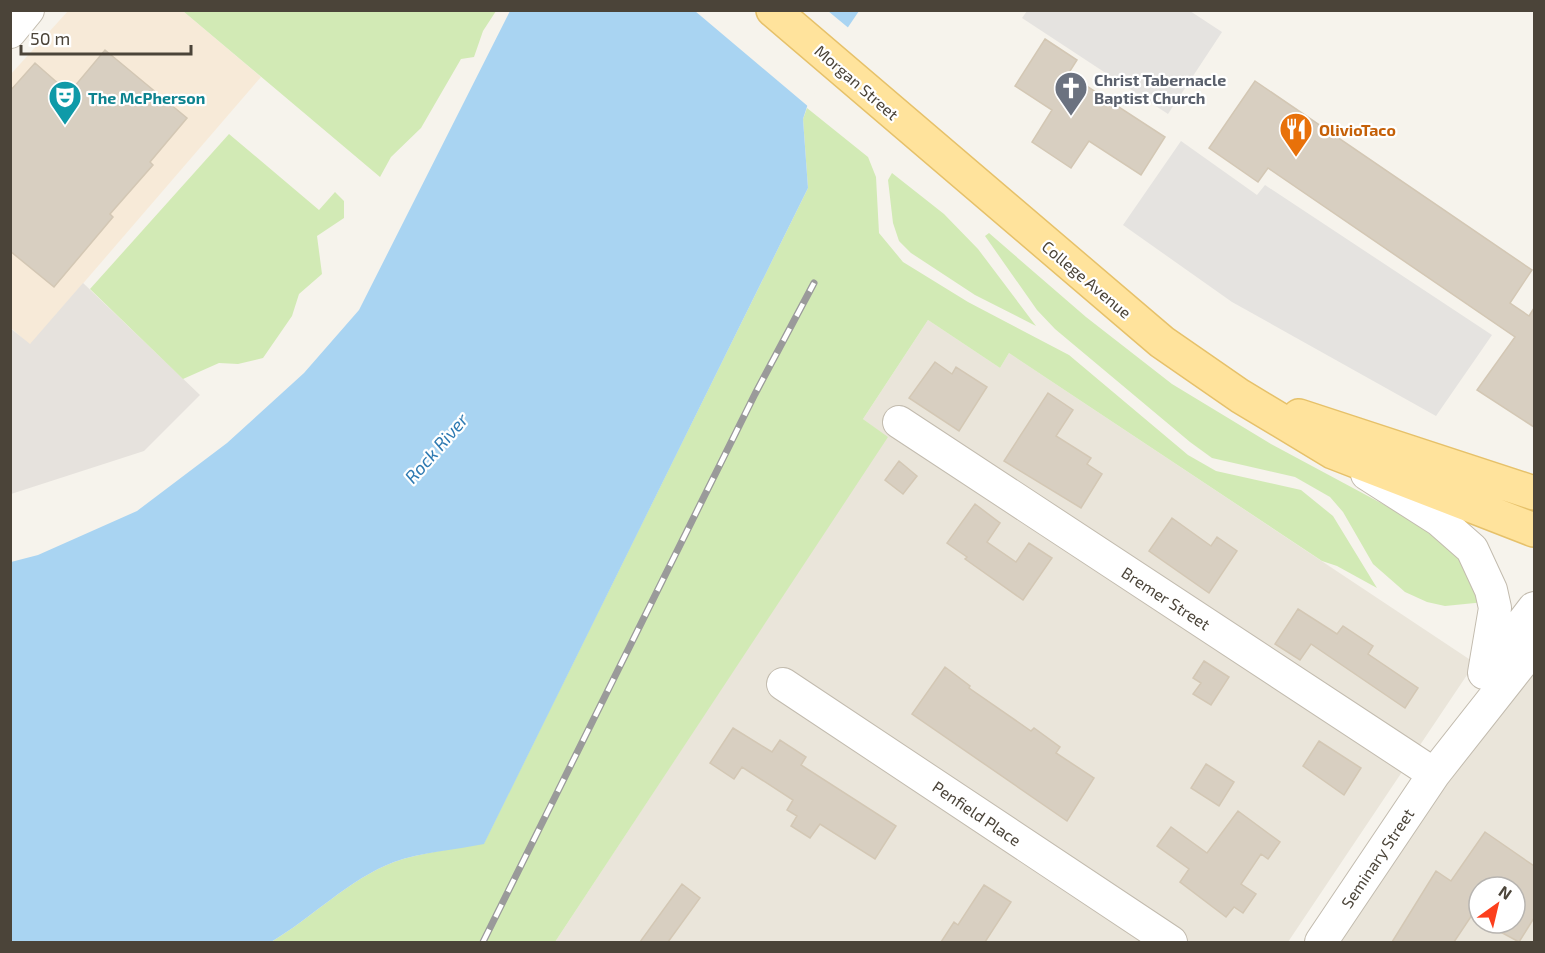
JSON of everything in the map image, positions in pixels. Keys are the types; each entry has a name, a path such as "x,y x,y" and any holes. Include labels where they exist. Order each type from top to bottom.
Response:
{"main road":[{"name":"Morgan Street","path":"773,10 835,60 940,155"},
{"name":"College Avenue","path":"940,155 1162,342 1240,396 1333,452 1534,530"},
{"name":"College Avenue","path":"1240,396 1534,493"}],"street":[{"path":"10,32 28,10"},
{"name":"Bremer Street","path":"899,422 1434,774"},
{"path":"1333,452 1439,520 1472,549 1491,590 1495,608 1484,673"},
{"name":"Seminary Street","path":"1434,774 1484,673 1534,608"},
{"name":"Seminary Street","path":"1321,942 1434,774 1534,647"},
{"name":"Penfield Place","path":"783,684 1171,942"}],"shaded area":[{"path":"68,11 183,11 261,77 30,345 11,328 11,74"},
{"path":"1027,11 1190,11 1222,32 1168,114 1022,18"},
{"path":"1181,141 1257,195 1265,185 1492,335 1436,416 1232,302 1123,225"},
{"path":"83,283 200,395 144,451 11,494 10,328 30,344"},
{"path":"928,320 1000,368 1009,353 1475,663 1288,942 555,942 887,437 863,419"},
{"path":"1534,656 1534,942 1336,942"}],"green space":[{"path":"183,11 496,11 483,31 474,57 461,59 421,128 391,157 380,177"},
{"path":"807,108 868,157 876,177 879,233 903,262 968,302 1069,355 1188,455 1216,471 1301,490 1333,516 1377,588 1337,566 1322,561 1009,353 1000,368 928,320 863,419 888,437 555,942 271,942 346,888 377,869 416,856 484,843 808,188 803,119"},
{"path":"229,134 319,210 335,192 344,201 344,218 317,236 322,274 299,294 292,316 263,358 238,364 219,363 183,379 90,289"},
{"path":"892,173 944,214 978,249 1036,326 975,295 911,253 899,241 893,223 888,180"},
{"path":"989,233 1086,317 1172,384 1271,444 1448,539 1485,602 1445,606 1427,602 1405,592 1373,564 1343,512 1330,497 1295,477 1212,458 1190,442 1055,329 1037,310 985,236"}],"water":[{"name":"Rock River","path":"510,11 859,11 819,70 803,119 808,188 484,844 416,856 377,869 346,888 271,942 11,942 11,562 38,555 137,511 227,443 304,373 359,310"}],"pier":[{"path":"695,11 828,11 851,30 822,71 810,108"}],"building":[{"path":"1045,39 1077,60 1068,74 1165,137 1141,175 1089,141 1071,168 1032,142 1052,110 1015,86"},
{"path":"105,50 187,118 150,162 153,165 110,214 113,217 54,287 10,251 10,91 35,63 69,93"},
{"path":"1255,81 1532,270 1510,303 1529,316 1534,308 1534,427 1477,390 1515,337 1268,168 1258,182 1209,148"},
{"path":"935,362 952,374 956,367 987,387 959,431 909,398"},
{"path":"1048,393 1073,410 1056,436 1091,458 1087,464 1102,474 1081,508 1004,461"},
{"path":"899,461 917,476 903,494 885,480"},
{"path":"975,504 1000,523 987,542 1016,562 1029,543 1052,558 1023,600 965,559 967,557 947,543"},
{"path":"1172,518 1211,546 1217,537 1237,551 1209,593 1149,551"},
{"path":"1298,609 1337,634 1343,626 1373,646 1368,654 1418,688 1405,708 1311,644 1300,660 1275,644"},
{"path":"1204,661 1229,677 1211,705 1193,694 1201,683 1193,678"},
{"path":"945,667 970,686 969,688 1031,731 1034,728 1060,747 1056,753 1094,778 1067,821 912,714"},
{"path":"733,728 772,752 780,740 806,757 801,765 896,826 875,859 820,824 810,838 791,826 797,816 787,810 793,800 742,767 734,779 710,763"},
{"path":"1319,741 1361,768 1344,795 1303,766"},
{"path":"1206,764 1234,782 1219,806 1191,788"},
{"path":"1238,811 1280,842 1268,859 1261,854 1241,884 1256,894 1243,913 1234,907 1226,917 1180,882 1189,869 1157,846 1171,827 1207,853"},
{"path":"1485,832 1534,866 1534,918 1527,929 1527,875 1467,875 1467,922 1454,942 1392,942 1436,871 1451,881"},
{"path":"682,884 700,898 668,942 640,942"},
{"path":"984,885 1011,902 985,942 941,942 954,922 958,925"},
{"path":"1506,935 1523,935 1519,942"}],"railway":[{"path":"483,942 755,394 814,283"}],"place":[{"name":"Christ Tabernacle Baptist Church","path":"1071,117"},
{"name":"The McPherson","path":"65,126"},
{"name":"OlivioTaco","path":"1296,158"}]}
